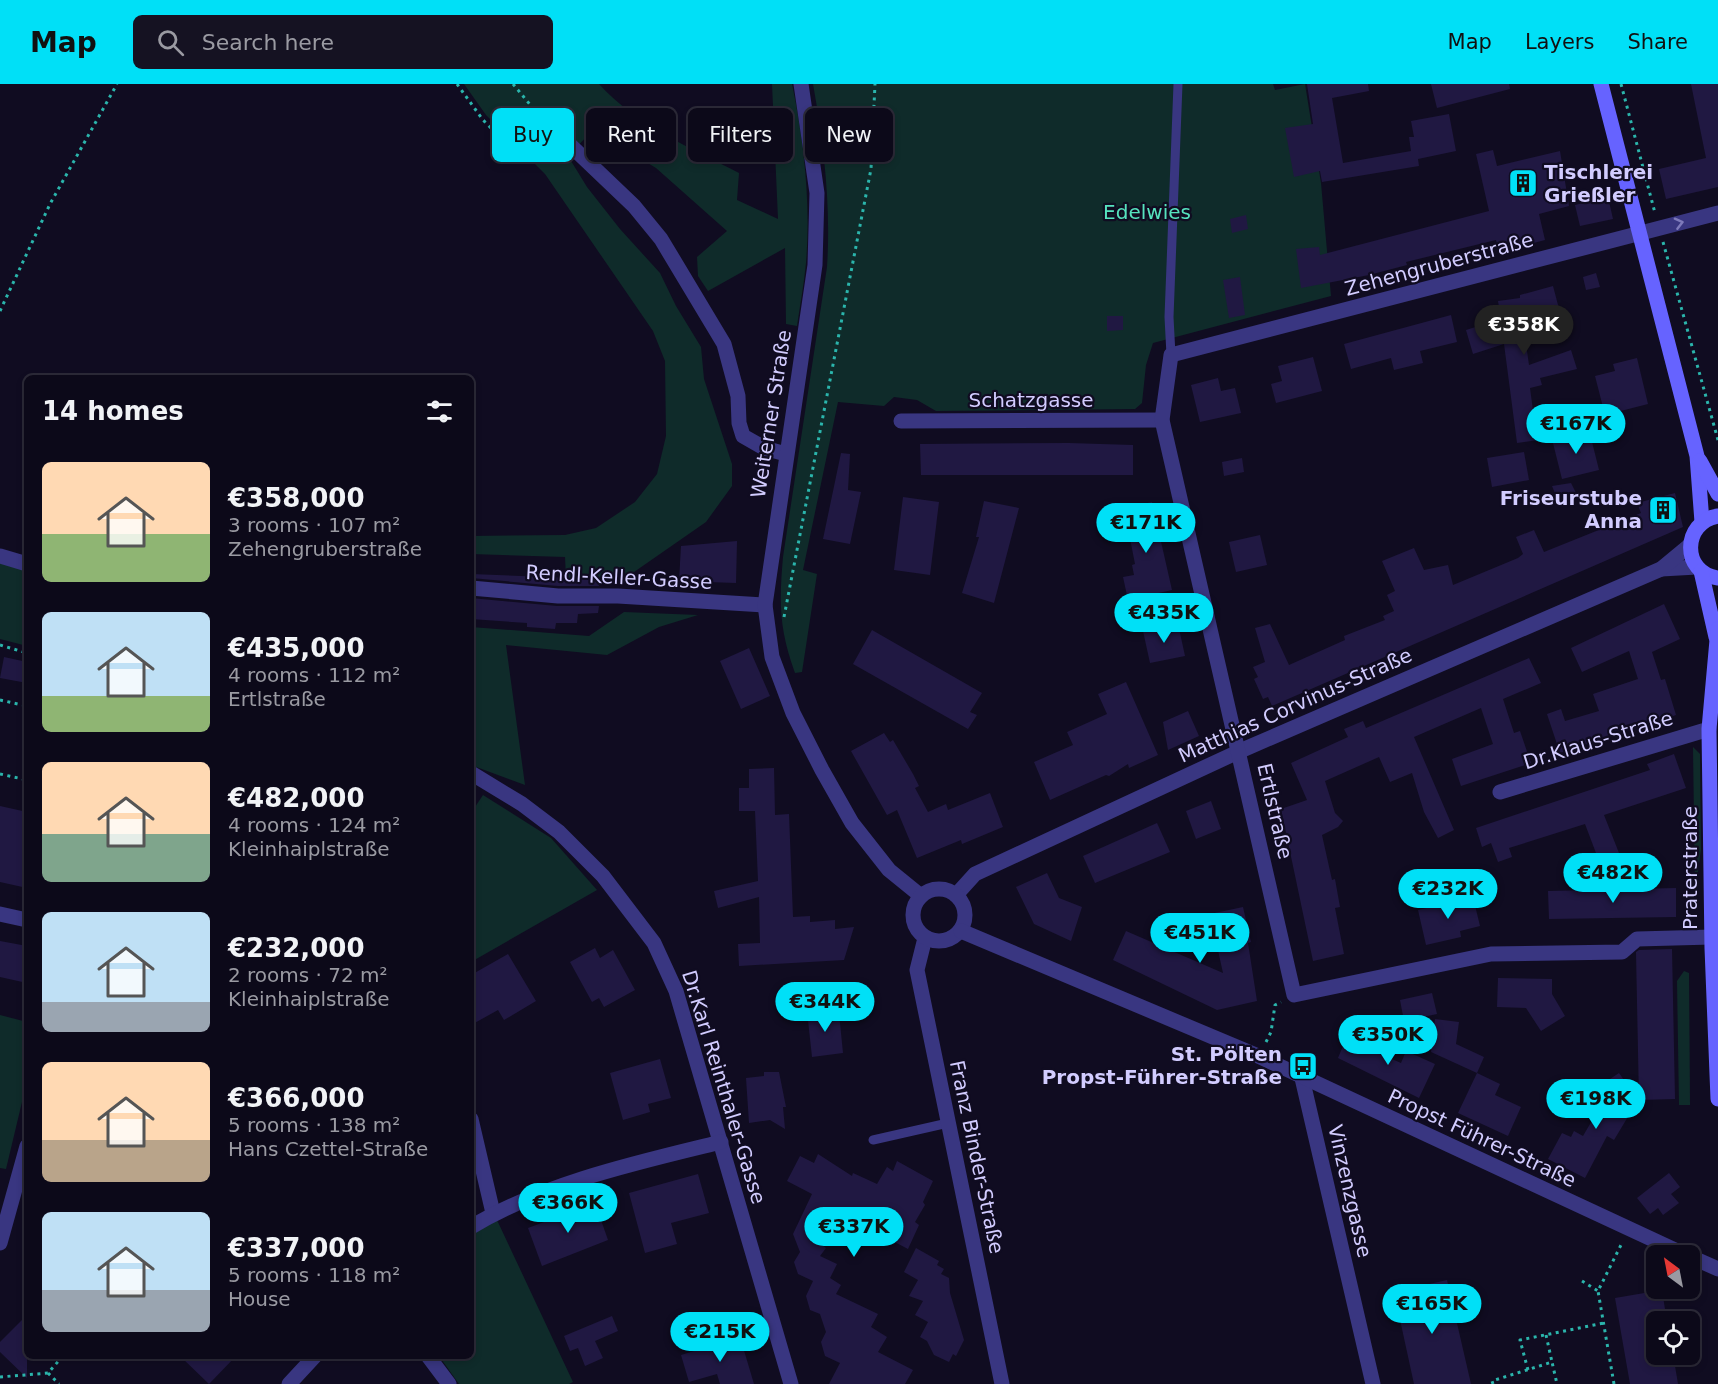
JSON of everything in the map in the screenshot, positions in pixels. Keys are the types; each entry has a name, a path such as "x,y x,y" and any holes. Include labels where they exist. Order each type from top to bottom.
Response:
{"main road":[{"path":"1601,84 1698,456 1702,522"},
{"path":"1698,456 1718,494"},
{"path":"1690,545 1693,532 1702,522 1718,516"},
{"name":"Praterstraße","path":"1690,545 1691,556 1699,569 1717,633 1709,729 1712,937 1718,1099"},
{"path":"1699,569 1718,578"}],"street":[{"name":"Weiterner Straße","path":"801,84 817,193 817,229 815,265 765,605 772,657 808,743 852,823 889,870 921,896"},
{"path":"574,149 634,206 661,239 724,344 738,396 739,423 743,436 764,448 786,454"},
{"name":"Zehengruberstraße","path":"1171,355 1718,213"},
{"name":"Ertlstraße","path":"1171,355 1162,420 1240,751 1294,995"},
{"name":"Schatzgasse","path":"901,421 1162,420"},
{"name":"Matthias Corvinus-Straße","path":"956,895 975,874 1240,751 1661,569 1690,545"},
{"path":"0,556 24,563"},
{"name":"Matthias Corvinus-Straße","path":"1661,569 1699,569"},
{"name":"Rendl-Keller-Gasse","path":"474,588 558,596 618,596 765,605"},
{"name":"Dr.Klaus-Straße","path":"1500,792 1709,729"},
{"name":"Dr.Karl Reinthaler-Gasse","path":"475,776 559,832 603,876 654,943 676,991 791,1384"},
{"path":"938,889 956,895 965,908 966,916 961,931 944,941 925,938 915,926 913,919 913,910 921,896 938,889"},
{"path":"0,914 24,919"},
{"name":"Propst Führer-Straße","path":"961,931 1258,1056 1665,1245"},
{"path":"1294,995 1491,954 1622,952 1637,939 1712,937"},
{"name":"Franz Binder-Straße","path":"925,938 917,970 1002,1384"},
{"name":"Vinzenzgasse","path":"1302,1078 1373,1384"},
{"path":"474,1132 493,1213"},
{"path":"474,1225 493,1213 605,1171 721,1142"},
{"path":"0,1243 24,1157"},
{"name":"Propst Führer-Straße","path":"1700,1261 1718,1269"},
{"path":"289,1384 312,1359"},
{"path":"430,1359 449,1384"}],"lane":[{"path":"1171,355 1169,317 1178,84"},
{"path":"873,1140 948,1123"}],"path":[{"path":"0,311 50,204 117,84"},
{"path":"456,84 492,129"},
{"path":"513,84 534,108"},
{"path":"781,625 871,169 875,84"},
{"path":"1622,84 1659,228 1716,425 1718,440"},
{"path":"0,645 24,652"},
{"path":"0,700 22,705"},
{"path":"0,774 24,779"},
{"path":"1258,1056 1271,1032 1275,1005 1294,995"},
{"path":"1614,1384 1598,1291 1629,1228"},
{"path":"1582,1281 1598,1291"},
{"path":"1528,1370 1520,1340 1604,1323"},
{"path":"1546,1335 1557,1384"},
{"path":"0,1377 48,1373 60,1359"},
{"path":"1492,1384 1492,1381 1552,1362"},
{"path":"48,1373 59,1384"}],"green space":[{"path":"464,84 599,84 625,108 586,108 586,137 574,150 574,108 492,108 492,121"},
{"path":"772,84 792,84 803,150 808,218 806,263 797,326 786,324 785,248 708,291 698,276 697,257 727,231 656,168 646,162 676,162 676,141 688,148 688,162 717,162 739,173 737,200 778,219 775,162 793,162 793,108 773,108"},
{"name":"Edelwies","path":"813,84 1273,84 1275,90 1305,84 1321,183 1331,296 1153,343 1146,365 1142,403 1135,409 936,411 917,400 894,397 884,406 838,402 803,570 817,574 802,672 795,673 783,629 782,573 827,267 828,221 824,162 893,162 893,108 817,108"},
{"path":"533,162 572,162 587,187 620,229 660,273 676,306 701,347 704,379 732,464 732,486 706,522 624,579 566,578 565,557 474,554 474,536 565,535 596,528 635,502 657,474 666,436 665,361 653,331 545,174"},
{"path":"0,563 24,570 24,645 0,639"},
{"path":"624,612 698,615 659,627 607,655 506,645 525,785 474,766 474,627 589,636"},
{"path":"1693,747 1700,754 1701,849 1695,894"},
{"path":"483,795 551,838 597,890 474,960 474,808"},
{"path":"1684,971 1689,973 1690,1105 1679,1105 1677,981"},
{"path":"0,1015 24,1021 24,1094 6,1169 0,1168"},
{"path":"497,1220 573,1382 569,1384 459,1384 441,1359 474,1359 474,1233"}],"building":[{"path":"1307,84 1368,84 1369,91 1332,98 1343,163 1411,151 1409,137 1414,137 1411,121 1449,114 1456,151 1418,159 1419,166 1322,182 1320,171 1294,177 1285,128 1313,124"},
{"path":"1431,84 1509,84 1510,89 1437,108"},
{"path":"1691,84 1718,84 1718,187 1666,199 1659,169 1706,158"},
{"path":"1493,150 1497,166 1560,151 1569,206 1539,214 1545,240 1499,252 1496,240 1406,262 1407,265 1369,275 1301,288 1296,249 1319,247 1320,255 1489,211 1476,154"},
{"path":"1608,197 1613,219 1580,226 1575,205"},
{"path":"1246,215 1248,229 1232,233 1230,219"},
{"path":"1596,273 1600,287 1586,290 1583,277"},
{"path":"1240,277 1245,315 1229,318 1223,280"},
{"path":"1553,286 1562,320 1524,330 1529,365 1571,350 1577,369 1540,378 1542,385 1530,388 1534,418 1551,416 1554,438 1517,443 1504,344 1473,354 1466,330 1501,319 1498,301 1520,298 1520,295"},
{"path":"1451,315 1457,342 1420,351 1423,363 1394,370 1391,358 1351,369 1344,344"},
{"path":"1107,316 1123,316 1123,330 1107,331"},
{"path":"1313,357 1322,391 1276,403 1271,384 1282,381 1278,366"},
{"path":"1637,358 1648,404 1605,415 1595,376 1615,371 1613,364"},
{"path":"1218,378 1221,391 1235,388 1241,413 1200,422 1191,385"},
{"path":"1589,430 1599,470 1562,479 1552,439"},
{"path":"920,444 1133,445 1133,475 921,475"},
{"path":"1524,452 1529,480 1492,487 1487,458"},
{"path":"841,453 850,454 848,490 861,492 850,544 823,539"},
{"path":"1242,458 1244,472 1224,476 1222,462"},
{"path":"1571,483 1577,495 1559,503 1552,486"},
{"path":"1675,493 1683,527 1272,706 1268,697 1263,699 1254,679 1258,677 1253,667 1265,662 1255,628 1270,624 1289,665 1345,640 1344,636 1385,620 1383,616 1394,611 1387,595 1395,591 1382,561 1414,548 1424,570 1448,565 1453,585 1518,558 1523,554 1516,537 1534,530 1544,552 1641,513 1637,503"},
{"path":"903,497 939,502 930,575 894,570"},
{"path":"984,501 1019,508 994,603 962,593 979,537 976,537"},
{"path":"1152,502 1172,590 1128,600 1123,577 1134,575 1132,565 1135,564 1124,508"},
{"path":"1260,535 1267,565 1236,572 1229,542"},
{"path":"737,541 736,583 679,581 681,546"},
{"path":"474,574 599,579 599,586 558,586 474,578"},
{"path":"474,598 557,606 599,606 598,613 578,614 577,623 556,623 555,629 527,627 527,623 474,619"},
{"path":"1664,604 1680,639 1652,652 1661,680 1665,679 1676,715 1560,753 1547,714 1561,709 1565,721 1599,711 1593,694 1638,679 1629,651 1582,672 1571,648"},
{"path":"1178,624 1185,656 1150,663 1143,631"},
{"path":"872,630 982,693 970,712 977,715 968,729 853,664"},
{"path":"749,648 770,696 741,709 720,661"},
{"path":"4,657 24,661 24,682 0,678"},
{"path":"1529,658 1541,683 1503,699 1514,733 1520,731 1531,763 1461,786 1452,759 1493,744 1481,708 1414,737 1454,830 1438,838 1424,812 1412,773 1390,782 1379,757 1325,781 1335,813 1343,821 1338,827 1322,835 1332,880 1335,879 1340,907 1335,908 1344,954 1313,961 1281,809 1307,800 1291,763 1348,737 1344,729 1363,721 1366,728"},
{"path":"1126,682 1158,755 1129,768 1128,764 1109,776 1106,775 1050,800 1034,762 1073,745 1067,732 1107,714 1098,694"},
{"path":"1188,711 1199,736 1168,750 1163,722"},
{"path":"884,733 890,742 893,740 913,774 919,786 915,788 928,812 946,804 948,810 990,793 1003,827 962,844 961,840 917,858 897,810 887,815 851,751"},
{"path":"1674,754 1686,788 1604,815 1619,853 1599,861 1585,824 1509,848 1512,857 1498,862 1491,843 1482,847 1476,828 1650,770 1647,764"},
{"path":"774,768 775,815 789,814 793,917 810,916 810,922 835,920 835,929 854,927 844,960 739,966 738,944 760,943 759,897 718,908 714,891 758,881 755,811 739,811 739,788 749,788 749,769"},
{"path":"1211,801 1221,829 1196,839 1186,811"},
{"path":"0,806 24,811 24,887 0,882"},
{"path":"1157,823 1170,852 1095,883 1083,856"},
{"path":"1047,873 1059,898 1082,907 1071,941 1034,924 1016,887"},
{"path":"1676,888 1676,917 1549,919 1548,891"},
{"path":"1473,897 1480,926 1460,931 1461,937 1426,945 1418,910"},
{"path":"1243,907 1251,942 1248,943 1257,1001 1217,1010 1113,960 1126,931 1223,973 1210,914"},
{"path":"0,941 24,945 24,982 0,977"},
{"path":"595,948 600,958 613,950 635,990 604,1007 599,998 592,1002 570,962"},
{"path":"1672,949 1675,1099 1639,1100 1636,952"},
{"path":"508,954 536,1001 504,1020 498,1010 474,1023 474,973"},
{"path":"1498,978 1552,979 1552,994 1565,1016 1541,1031 1526,1008 1497,1007"},
{"path":"1432,993 1437,1014 1404,1021 1400,1000"},
{"path":"825,1009 825,1014 839,1013 843,1053 812,1057 807,1011"},
{"path":"1435,1019 1459,1022 1456,1044 1484,1057 1477,1073 1431,1052"},
{"path":"1348,1034 1373,1046 1371,1050 1401,1063 1406,1051 1435,1064 1419,1098 1338,1058"},
{"path":"660,1059 671,1098 648,1104 650,1112 623,1120 610,1073"},
{"path":"764,1072 779,1072 786,1107 783,1107 785,1129 770,1120 749,1123 746,1078 764,1076"},
{"path":"1477,1073 1500,1084 1495,1095 1521,1107 1508,1136 1458,1113"},
{"path":"1619,1073 1638,1100 1614,1140 1607,1136 1585,1178 1548,1159 1562,1133 1571,1137 1574,1131 1583,1136 1611,1088 1607,1081"},
{"path":"818,1154 852,1176 853,1173 877,1184 887,1167 893,1171 897,1161 933,1181 923,1202 925,1205 915,1222 919,1225 908,1249 837,1212 819,1243 826,1248 820,1256 837,1264 830,1278 841,1285 836,1294 878,1314 871,1327 887,1337 878,1352 913,1370 905,1384 829,1384 840,1363 825,1356 821,1342 826,1332 820,1314 810,1310 806,1296 813,1281 798,1274 794,1262 800,1252 793,1234 812,1194 787,1181 800,1156 814,1163"},
{"path":"1669,1173 1680,1187 1671,1194 1679,1203 1663,1215 1658,1208 1650,1214 1637,1198"},
{"path":"698,1174 709,1213 671,1223 677,1244 645,1253 629,1193"},
{"path":"595,1203 608,1240 542,1266 528,1228"},
{"path":"916,1248 939,1261 937,1265 944,1269 941,1274 949,1278 950,1293 964,1340 956,1356 953,1354 949,1362 934,1355 927,1341 920,1337 928,1322 915,1315 923,1301 909,1296 918,1280 904,1272"},
{"path":"1447,1280 1471,1384 1414,1384 1394,1292"},
{"path":"1646,1293 1646,1299 1663,1299 1665,1311 1646,1311 1646,1365 1675,1365 1678,1384 1630,1384 1615,1298"},
{"path":"612,1316 618,1331 595,1341 603,1358 585,1366 578,1348 570,1351 564,1336"},
{"path":"24,1318 24,1359 27,1359 27,1378 0,1352 0,1342"},
{"path":"740,1337 754,1384 720,1384 717,1374 689,1382 681,1355"},
{"path":"183,1359 233,1359 209,1384"}],"place":[{"name":"Tischlerei Grießler","path":"1523,183"},
{"name":"Friseurstube Anna","path":"1663,510"},
{"name":"St. Pölten Propst-Führer-Straße","path":"1303,1066"}]}
